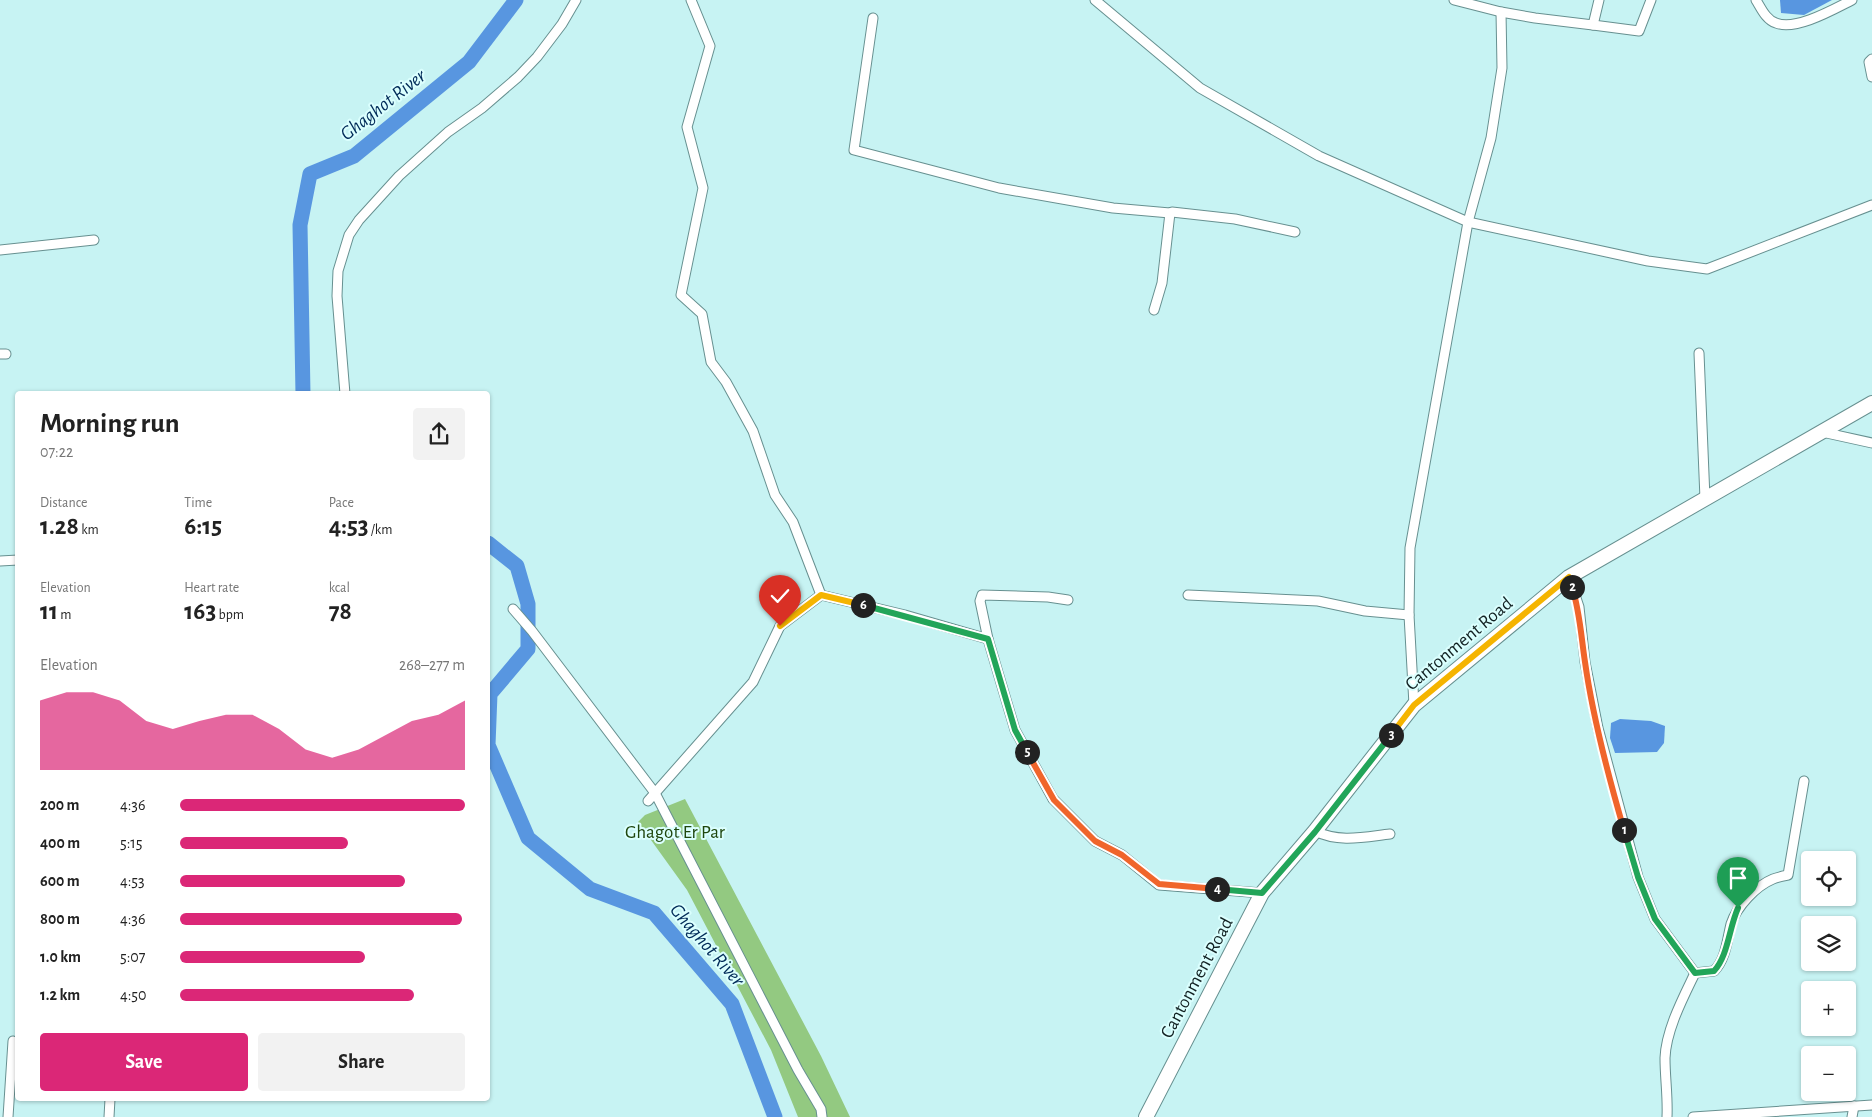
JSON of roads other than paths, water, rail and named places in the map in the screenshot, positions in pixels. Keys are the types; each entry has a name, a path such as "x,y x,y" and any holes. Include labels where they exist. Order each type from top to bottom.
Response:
{"street":[{"path":"345,391 336,296 338,271 349,235 359,220 399,176 448,132 482,108 518,77 537,57 562,24 576,0"},
{"path":"691,0 710,46 687,127 703,188 681,295 702,314 711,362 726,382 753,431 774,495 793,522 821,595"},
{"path":"1095,0 1200,88 1319,156 1468,222 1648,260 1707,268 1872,206"},
{"path":"1454,0 1501,12 1535,18 1639,32 1651,0"},
{"path":"1593,25 1599,0"},
{"path":"1756,0 1769,19 1776,24 1792,24 1819,16 1852,0"},
{"path":"1414,705 1409,615 1410,548 1468,222 1491,138 1502,68 1501,12"},
{"path":"873,18 854,150 999,188 1113,208 1235,219 1295,232"},
{"path":"1872,59 1869,62 1872,77"},
{"path":"1154,310 1162,282 1170,213"},
{"path":"0,250 94,240"},
{"path":"1699,353 1705,499"},
{"name":"Cantonment Road","path":"1146,1117 1262,893 1315,832 1414,705 1569,577 1872,404"},
{"path":"1822,432 1872,443"},
{"path":"0,561 15,560"},
{"path":"1569,577 1579,607 1585,662 1598,728 1638,877 1655,919 1695,973"},
{"path":"821,595 905,615 988,639"},
{"path":"648,801 753,682 780,626 821,595"},
{"path":"1068,600 1048,597 982,595 980,601 988,639 1015,730 1054,800 1095,841 1122,855 1159,884 1262,893"},
{"path":"1188,595 1318,601 1365,611 1409,615"},
{"path":"513,609 532,631 655,793 820,1109 822,1117"},
{"path":"1695,973 1714,971 1720,965 1732,922 1738,908 1773,879 1788,875 1804,781"},
{"path":"1315,832 1326,837 1347,839 1390,834"},
{"path":"1667,1117 1668,1095 1665,1057 1668,1040 1680,1003 1695,973"},
{"path":"8,1117 13,1041"},
{"path":"110,1101 110,1117"},
{"path":"1693,1117 1872,1105"},
{"path":"1852,1117 1854,1106"}],"water":[{"path":"1780,0 1832,0 1804,15 1781,13"},
{"path":"1620,719 1651,721 1665,726 1664,743 1657,752 1615,753 1610,738 1611,723"}],"waterway":[{"name":"Ghaghot River","path":"303,391 300,225 310,174 354,156 469,62 516,0"},
{"name":"Ghaghot River","path":"490,545 517,566 528,604 528,649 490,694"},
{"name":"Ghaghot River","path":"490,750 528,838 590,889 654,913 732,1004 775,1117"}],"park label":[{"name":"Ghagot Er Par","path":"675,832"}]}
